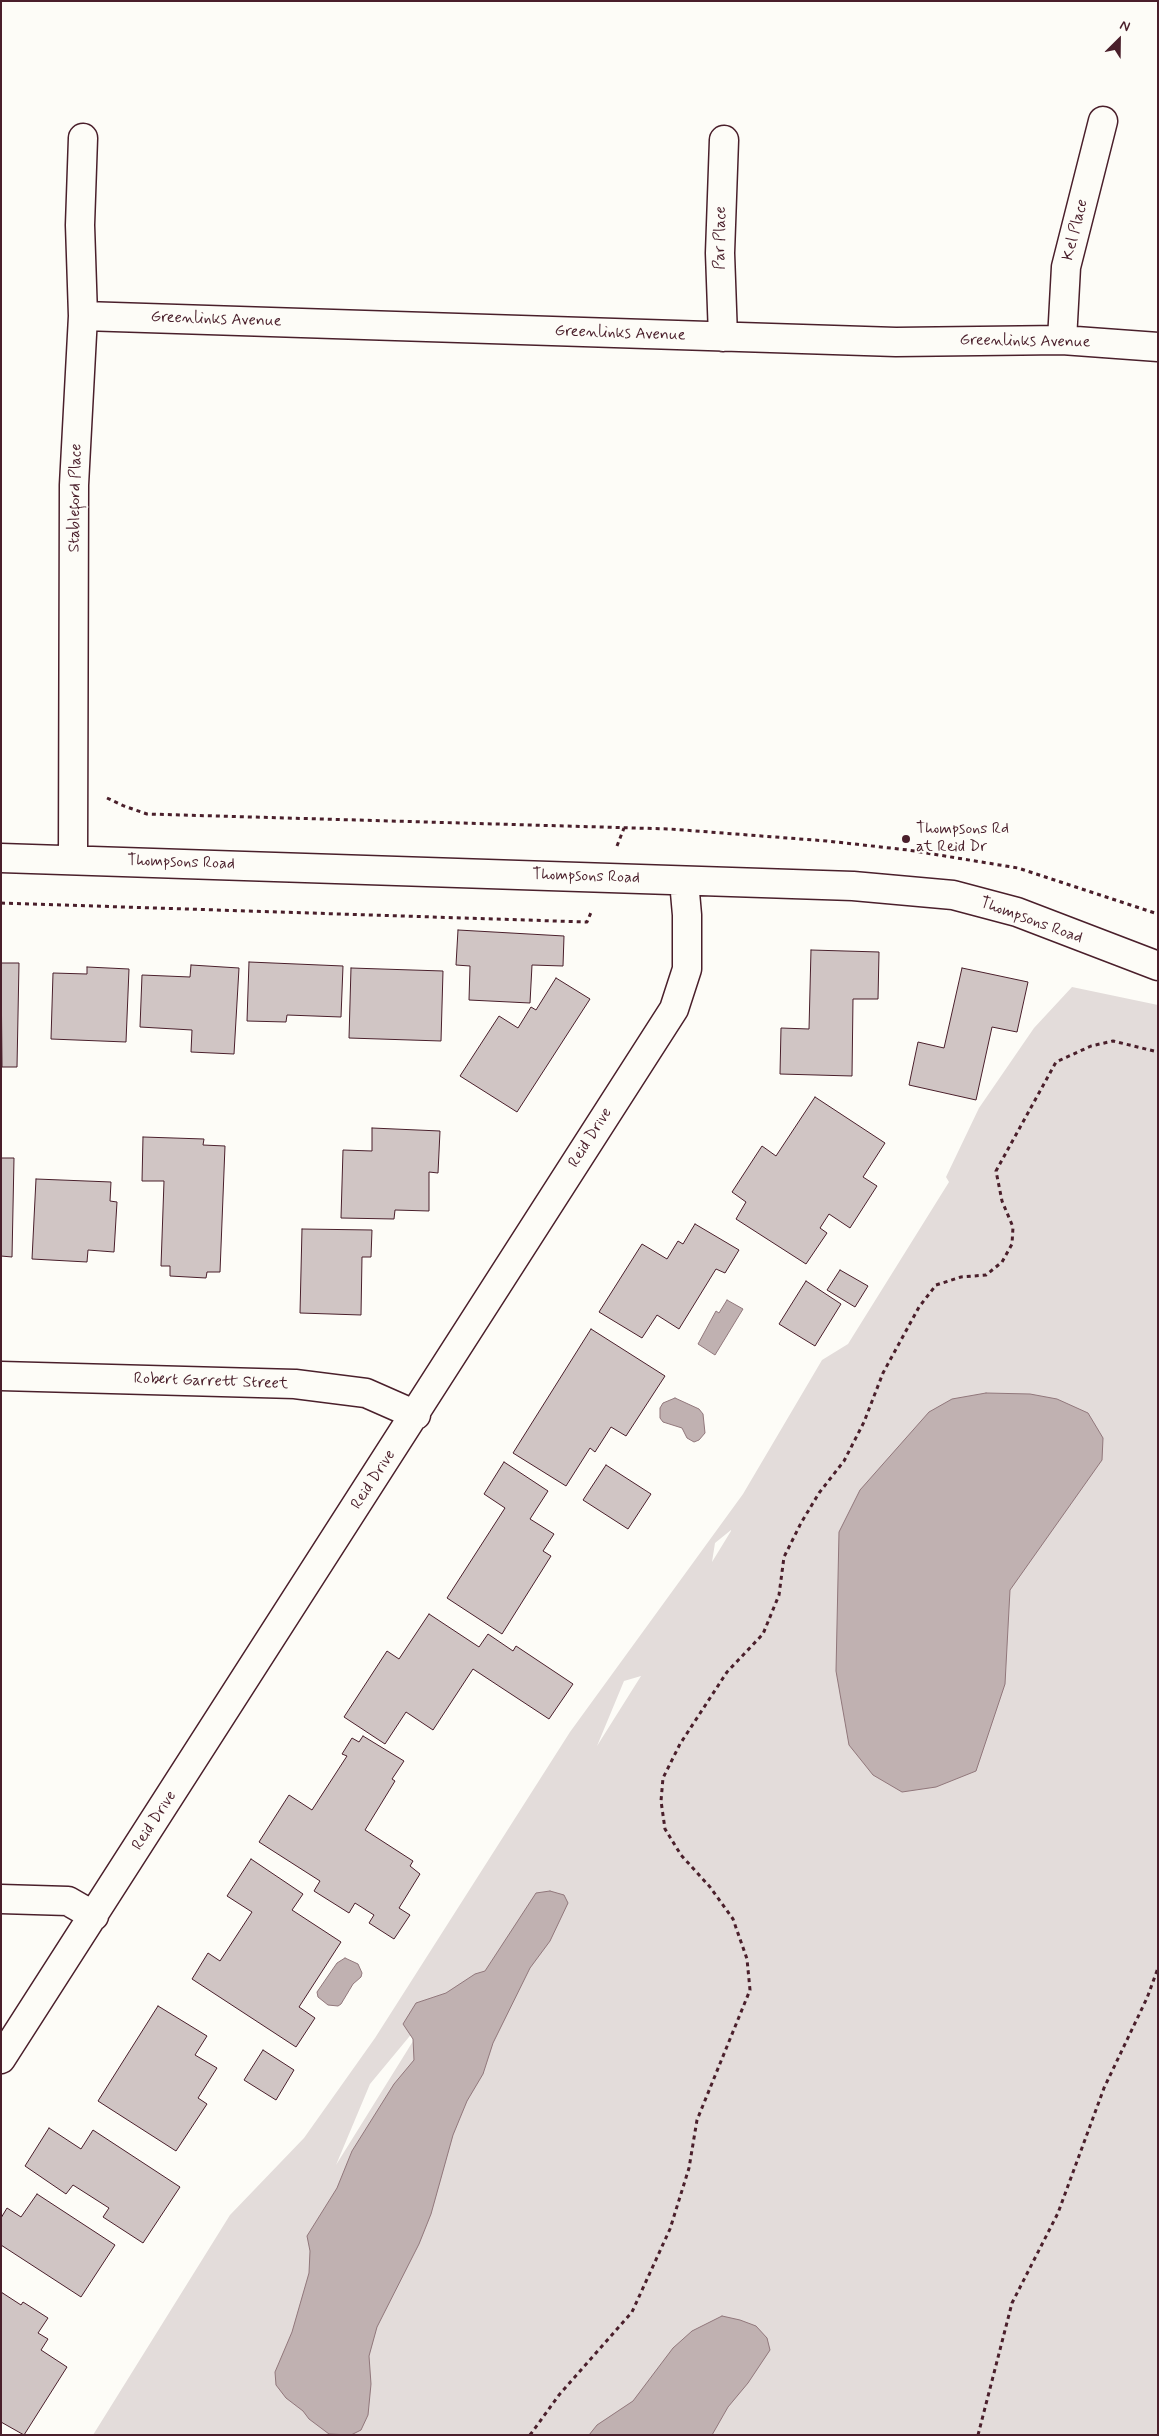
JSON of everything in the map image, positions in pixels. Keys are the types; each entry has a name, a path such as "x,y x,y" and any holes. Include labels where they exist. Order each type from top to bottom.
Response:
{"street":[{"name":"Kel Place","path":"1062,340 1066,267 1103,121"},
{"name":"Stableford Place","path":"73,859 74,485 83,316 80,225 83,138"},
{"name":"Par Place","path":"723,337 720,253 724,140"},
{"name":"Greenlinks Avenue","path":"83,316 896,342 1062,340 1158,347"},
{"name":"Thompsons Road","path":"1,858 853,886 954,894 1017,912 1158,966"},
{"name":"Reid Drive","path":"1,2059 416,1415 674,1008 687,968 684,881"},
{"name":"Robert Garrett Street","path":"1,1376 295,1384 366,1393 416,1415"},
{"path":"1,1899 68,1901 94,1916"}],"path":[{"path":"74,796 108,798 147,814 624,828"},
{"path":"1,903 587,922"},
{"path":"530,2435 559,2395 632,2312 670,2229 689,2168 697,2120 750,1990 747,1958 733,1919 710,1887 681,1855 665,1829 661,1801 663,1778 680,1744 727,1672 762,1634 779,1595 784,1557 814,1500 844,1461 864,1422 883,1373 919,1307 936,1285 961,1277 986,1275 1002,1262 1012,1244 1013,1227 1002,1201 996,1171 1056,1062 1091,1046 1113,1041 1158,1052"},
{"path":"978,2435 1012,2302 1058,2213 1104,2088 1147,1998 1158,1968"}],"shaded area":[{"path":"1072,987 1158,1005 1158,2435 93,2435 230,2215 304,2138 375,2038 570,1732 743,1494 822,1360 848,1344 949,1182 946,1177 979,1108 1034,1028","holes":["731,1531 712,1562 715,1543","641,1676 597,1746 624,1681","433,2008 336,2165 370,2084"]},
{"path":"727,1300 743,1309 715,1355 698,1344 716,1311 719,1313"},
{"path":"986,1393 1030,1394 1057,1399 1088,1413 1103,1438 1102,1460 1010,1590 1005,1684 976,1771 936,1787 902,1792 873,1775 849,1745 836,1671 839,1532 860,1490 929,1412 952,1399"},
{"path":"675,1398 699,1409 703,1414 705,1433 699,1440 694,1442 687,1438 682,1428 663,1422 660,1418 660,1408 663,1403"},
{"path":"550,1891 564,1895 568,1903 550,1941 530,1968 493,2043 483,2074 467,2101 453,2135 431,2214 419,2244 377,2327 369,2356 371,2384 368,2415 361,2430 351,2435 329,2434 286,2398 276,2385 275,2372 292,2332 309,2273 310,2251 307,2236 337,2188 352,2151 394,2084 414,2060 413,2039 403,2024 416,2003 446,1993 475,1974 485,1971 536,1893"},
{"path":"345,1958 358,1964 362,1973 361,1977 353,1984 341,2004 338,2006 328,2005 318,1997 317,1992 337,1963"},
{"path":"722,2316 756,2326 767,2338 770,2350 748,2383 728,2407 712,2435 589,2435 597,2425 633,2401 673,2348 692,2331"}],"building":[{"path":"458,930 564,936 563,966 532,965 530,1003 469,1000 470,966 456,965"},
{"path":"811,950 879,952 878,999 853,999 852,1076 780,1074 781,1028 809,1029"},
{"path":"249,962 343,966 341,1017 287,1015 286,1022 247,1021"},
{"path":"1,963 19,963 17,1067 2,1067"},
{"path":"191,965 239,968 234,1054 191,1052 192,1030 140,1027 142,975 190,977"},
{"path":"87,967 129,969 126,1042 51,1039 53,973 87,974"},
{"path":"351,968 443,971 441,1041 349,1038"},
{"path":"962,968 1028,982 1017,1032 992,1027 976,1100 909,1085 918,1042 944,1048"},
{"path":"556,978 590,999 517,1112 460,1076 499,1016 518,1028 531,1007 536,1010"},
{"path":"815,1097 885,1143 863,1177 877,1186 850,1228 829,1214 820,1228 827,1233 806,1264 736,1219 746,1202 732,1192 762,1146 776,1156"},
{"path":"372,1128 440,1131 438,1173 429,1172 429,1211 395,1210 394,1219 341,1218 343,1150 372,1151"},
{"path":"143,1137 204,1139 203,1145 225,1146 220,1272 207,1272 206,1278 170,1276 170,1266 161,1266 164,1181 142,1181"},
{"path":"1,1158 14,1158 12,1257 1,1256"},
{"path":"36,1179 111,1182 110,1201 117,1202 114,1252 88,1250 87,1262 32,1259"},
{"path":"695,1224 739,1250 725,1273 716,1269 679,1329 657,1315 642,1338 599,1312 642,1244 667,1259 678,1241 683,1244"},
{"path":"302,1229 372,1230 371,1257 362,1257 361,1315 300,1313"},
{"path":"840,1270 868,1286 855,1307 827,1290"},
{"path":"806,1281 841,1304 815,1346 779,1324"},
{"path":"591,1329 665,1376 626,1436 611,1427 595,1452 590,1448 566,1486 513,1453"},
{"path":"504,1462 548,1491 530,1519 554,1534 543,1551 551,1556 502,1634 447,1598 505,1508 484,1494"},
{"path":"606,1465 651,1494 628,1529 583,1500"},
{"path":"429,1614 479,1647 488,1634 513,1651 516,1646 573,1684 549,1719 473,1669 433,1730 406,1712 385,1744 344,1717 387,1651 399,1659"},
{"path":"363,1736 404,1761 392,1779 395,1781 365,1830 413,1861 410,1866 420,1874 399,1908 410,1915 394,1939 369,1923 374,1915 355,1903 349,1913 314,1891 320,1881 259,1842 289,1795 312,1810 347,1756 342,1754 352,1738 359,1742"},
{"path":"251,1859 303,1894 292,1910 341,1942 299,2007 315,2018 296,2047 192,1979 208,1953 220,1961 252,1912 227,1896"},
{"path":"158,2006 207,2036 195,2055 217,2068 198,2098 207,2104 176,2151 98,2101"},
{"path":"263,2050 294,2070 276,2100 244,2080"},
{"path":"49,2128 81,2149 93,2130 180,2187 143,2243 103,2217 109,2208 73,2185 66,2194 25,2166"},
{"path":"37,2194 115,2245 81,2297 1,2245 1,2218 7,2208 21,2217"},
{"path":"1,2292 21,2305 23,2302 48,2318 38,2333 48,2339 41,2350 67,2367 24,2435 1,2422"}],"place":[{"name":"Thompsons Rd at Reid Dr","path":"906,839"}]}
